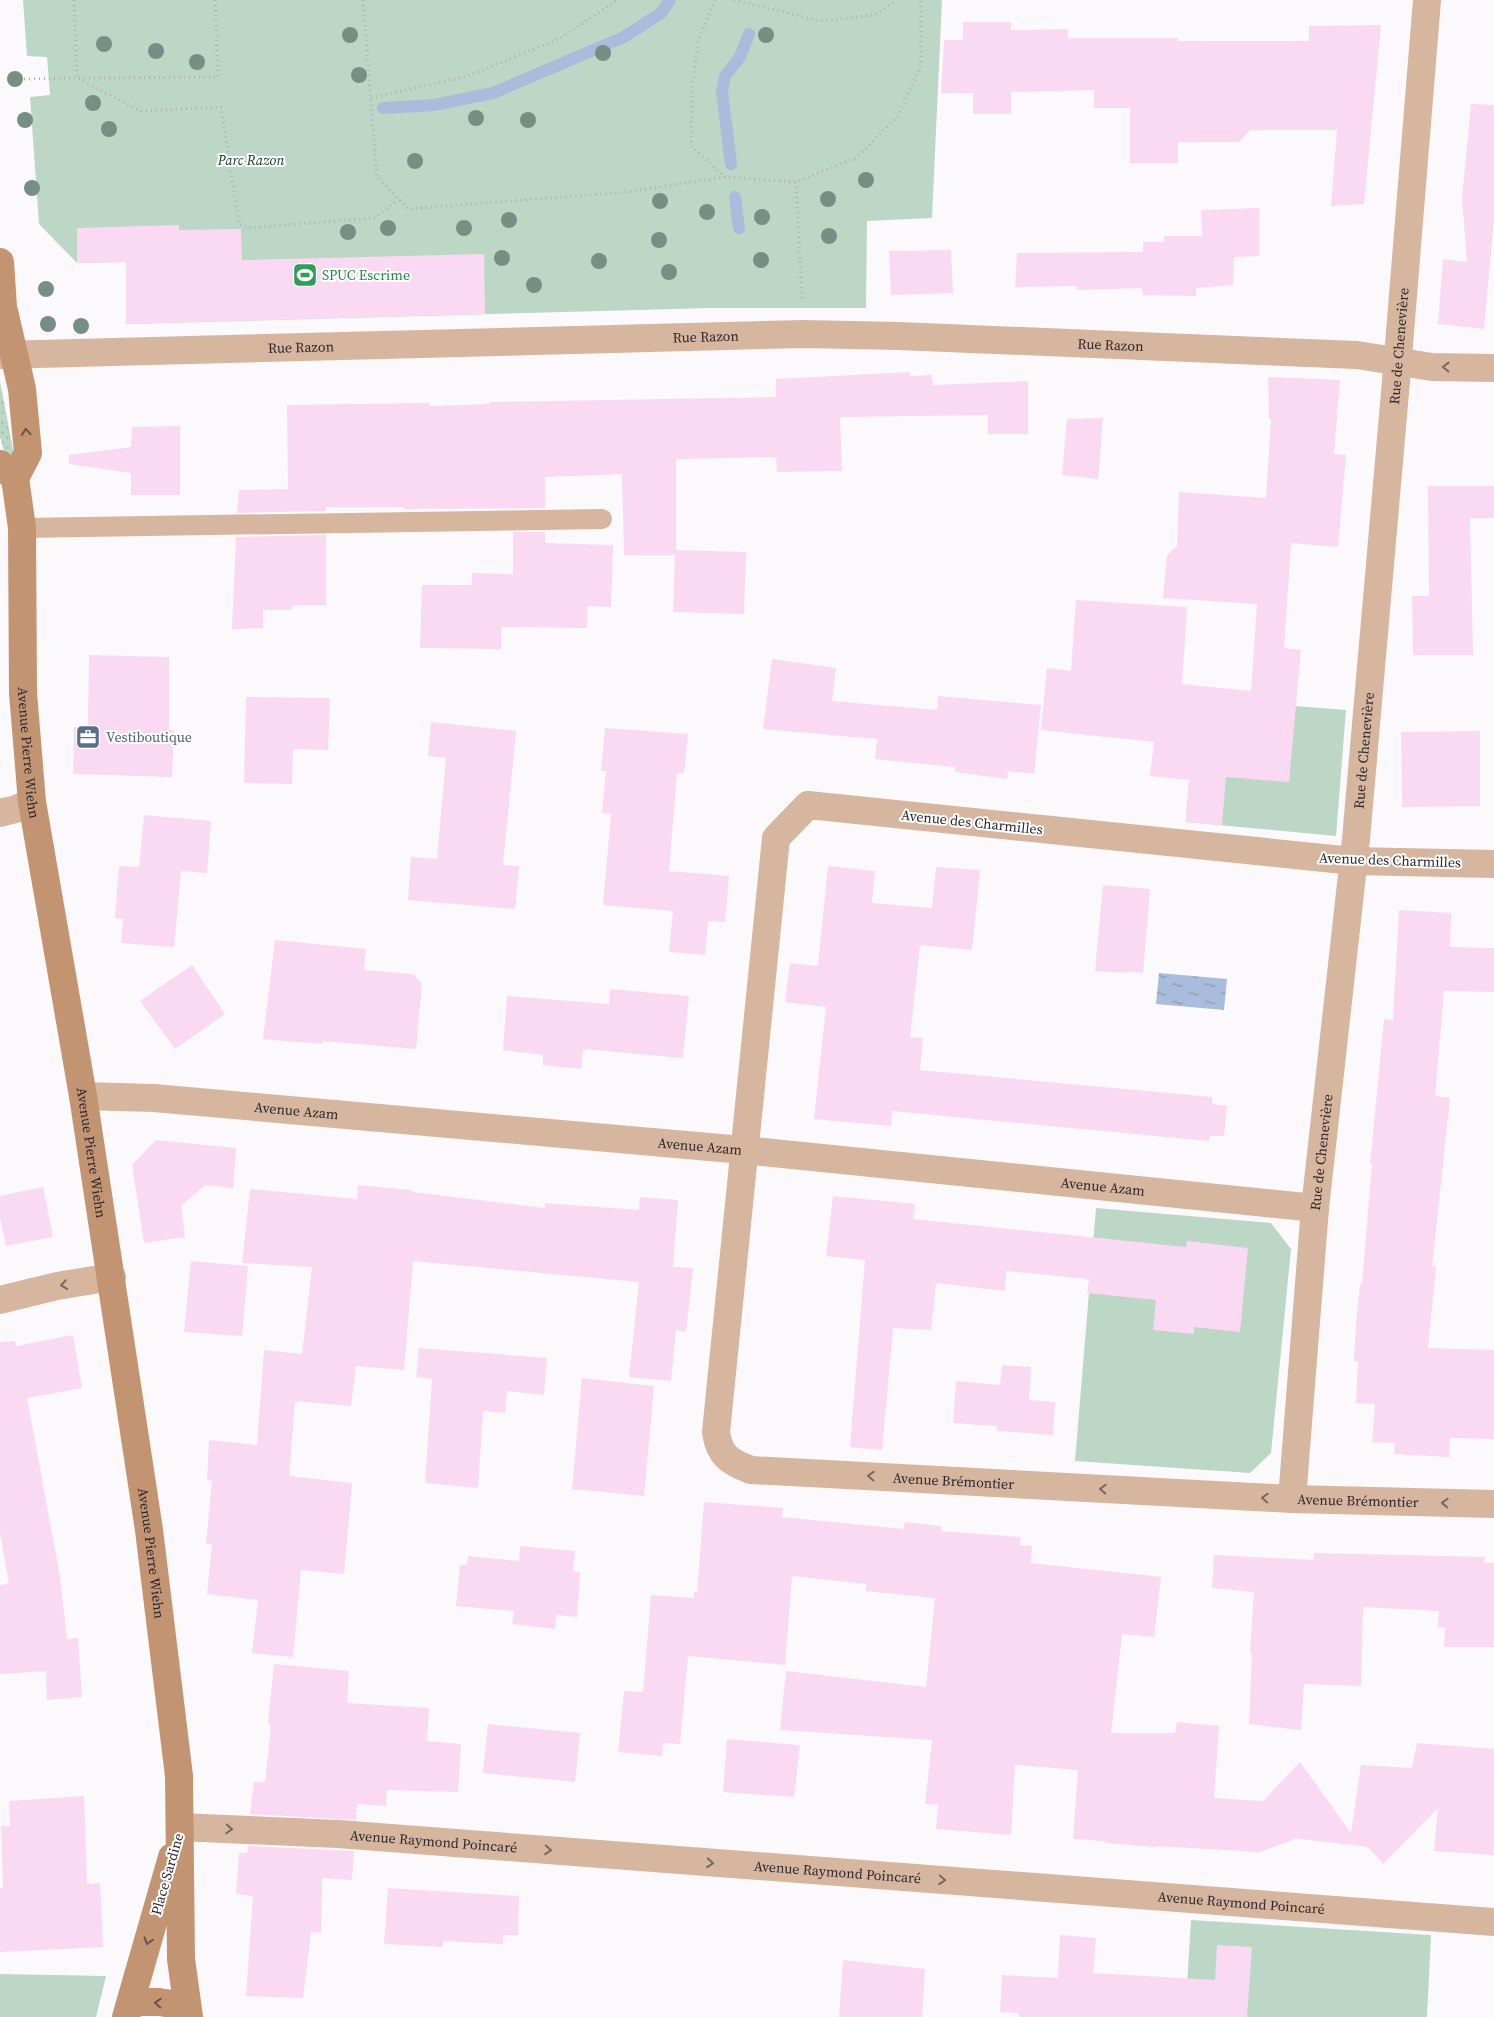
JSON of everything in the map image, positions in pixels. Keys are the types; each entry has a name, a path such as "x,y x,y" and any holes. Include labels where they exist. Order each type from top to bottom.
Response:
{"street":[{"name":"Rue de Chenevière","path":"1292,1499 1315,1208 1354,861 1398,361 1427,0"},
{"name":"Avenue Pierre Wiehn","path":"0,262 7,354 22,389 28,453 8,471 22,528 23,692 32,802 83,1096 149,1530 178,1767 180,1827"},
{"name":"Rue Razon","path":"7,354 804,334 1347,354 1432,367 1494,368"},
{"path":"0,813 32,802"},
{"name":"Avenue des Charmilles","path":"743,1150 776,838 808,805 1354,861 1494,864"},
{"name":"Avenue Azam","path":"83,1096 164,1099 743,1150 1315,1208"},
{"name":"Avenue Brémontier","path":"743,1150 716,1432 718,1446 726,1456 738,1465 751,1470 1292,1499 1494,1504"},
{"path":"0,1300 56,1286 112,1277"},
{"name":"Avenue Raymond Poincaré","path":"180,1827 338,1834 1494,1922"},
{"name":"Place Sardine","path":"128,2010 180,1827"},
{"name":"Place Sardine","path":"128,2010 159,2002 188,2011 181,1959 180,1827"}],"lane":[{"path":"22,528 602,519"}],"path":[{"path":"74,0 77,78"},
{"path":"19,79 218,77 215,0"},
{"path":"363,0 377,177 408,209 626,192 725,177 796,182 856,158 898,116 921,65 921,0"},
{"path":"370,98 468,76 562,38 617,0"},
{"path":"715,0 698,42 692,86 691,146 725,177"},
{"path":"734,0 821,21 875,15 897,0"},
{"path":"77,78 141,110 221,107 239,224 248,228 374,218 398,200"},
{"path":"796,182 804,334"}],"green space":[{"name":"Parc Razon","path":"23,0 942,0 932,218 867,221 866,308 711,308 126,324 126,262 77,263 39,224 30,97 50,95 47,57 27,56"},
{"path":"0,381 14,455 6,459 0,437"},
{"path":"1295,706 1346,710 1336,836 1186,822 1192,736"},
{"path":"1096,1208 1271,1223 1291,1249 1271,1453 1250,1473 1075,1461"},
{"path":"1191,1920 1431,1935 1427,2017 1185,2017"},
{"path":"0,1974 106,1976 96,2017 0,2017"}],"water":[{"path":"1159,973 1227,979 1224,1010 1156,1004"}],"building":[{"path":"963,22 1011,22 1011,30 1068,29 1068,38 1178,38 1178,41 1309,41 1309,26 1381,25 1364,204 1331,206 1337,130 1250,130 1239,142 1178,142 1178,163 1130,163 1130,108 1094,108 1094,90 1011,92 1011,114 973,114 973,93 941,93 944,40 963,40"},
{"path":"1471,104 1494,105 1494,219 1484,329 1438,324 1443,259 1467,262 1462,198"},
{"path":"1259,208 1259,256 1234,257 1233,285 1196,288 1196,296 1143,295 1142,288 1077,290 1077,286 1015,287 1017,253 1143,252 1143,242 1164,242 1164,236 1202,236 1201,210"},
{"name":"SPUC Escrime","path":"179,225 179,230 241,229 242,260 484,254 485,314 126,324 126,262 77,263 77,228"},
{"path":"951,250 953,293 891,295 889,251"},
{"path":"910,372 910,376 932,375 933,385 1028,381 1028,434 988,434 988,415 840,417 842,471 777,472 776,457 676,459 676,550 746,552 744,614 673,612 675,555 624,555 622,474 545,477 545,508 404,509 404,507 326,507 326,511 237,513 239,490 288,489 287,405 429,403 429,406 490,404 490,402 776,397 776,379"},
{"path":"1268,377 1340,380 1334,454 1346,455 1338,547 1291,543 1284,648 1301,650 1289,782 1226,777 1222,825 1186,822 1189,780 1150,776 1154,742 1041,730 1047,668 1071,671 1076,600 1187,607 1182,684 1251,691 1257,604 1163,598 1167,555 1177,546 1179,492 1266,498 1271,419 1269,419"},
{"path":"1103,418 1098,479 1062,475 1067,419"},
{"path":"180,426 180,495 131,495 131,473 69,464 69,455 131,447 132,427"},
{"path":"1428,486 1494,486 1494,518 1470,518 1473,655 1413,655 1412,596 1429,596"},
{"path":"513,532 545,532 545,543 613,545 611,607 587,606 587,628 501,627 501,649 420,648 422,585 472,585 472,573 513,574"},
{"path":"326,535 326,605 294,605 290,610 263,610 263,628 232,629 236,537"},
{"path":"89,655 169,657 169,730 174,730 172,777 73,774 74,727 88,728"},
{"path":"772,659 836,668 832,701 937,710 938,696 1041,705 1034,774 1008,771 1007,779 955,772 955,767 875,759 877,739 763,729"},
{"path":"246,697 330,698 328,750 293,749 292,784 244,783"},
{"path":"431,722 516,731 503,865 519,866 515,909 408,900 411,857 437,859 446,758 428,756"},
{"path":"605,728 688,734 684,773 677,773 669,871 729,876 725,922 708,921 705,955 669,952 673,911 603,905 611,814 602,813 606,771 601,771"},
{"path":"1480,731 1480,806 1402,807 1401,732"},
{"path":"144,815 211,821 207,873 181,871 174,947 121,943 123,919 115,918 119,866 139,867"},
{"path":"828,866 875,871 872,903 932,908 936,867 980,870 972,950 920,945 910,1037 923,1038 920,1070 1212,1097 1212,1104 1227,1106 1224,1136 1209,1136 1209,1141 892,1111 891,1126 814,1119 826,1007 785,1002 790,963 818,966"},
{"path":"1103,885 1150,889 1143,973 1095,971"},
{"path":"1399,910 1451,913 1450,947 1494,948 1494,992 1444,991 1435,1096 1450,1098 1432,1266 1436,1267 1428,1348 1494,1350 1494,1439 1450,1438 1449,1457 1394,1454 1395,1443 1372,1442 1375,1404 1356,1403 1358,1361 1354,1361 1356,1324 1360,1284 1362,1284 1372,1164 1370,1164 1384,1019 1393,1020"},
{"path":"275,940 366,949 364,970 413,974 422,984 416,1049 322,1041 322,1044 263,1039"},
{"path":"192,965 225,1014 175,1049 140,1001"},
{"path":"610,989 689,996 683,1058 583,1049 581,1069 543,1065 543,1055 503,1050 507,996 609,1004"},
{"path":"156,1140 236,1148 233,1188 205,1185 181,1206 185,1237 144,1243 132,1165"},
{"path":"358,1185 412,1190 412,1192 545,1208 545,1203 639,1210 640,1197 678,1200 673,1267 693,1268 686,1332 676,1330 671,1381 629,1377 639,1282 413,1261 404,1370 356,1366 351,1406 295,1401 289,1476 352,1483 344,1574 301,1570 293,1657 252,1653 258,1600 207,1594 212,1544 206,1544 212,1481 207,1480 209,1440 257,1445 264,1350 302,1354 312,1267 242,1263 250,1189 357,1199"},
{"path":"43,1187 53,1237 6,1246 0,1218 0,1196"},
{"path":"833,1196 915,1204 913,1219 1186,1247 1187,1241 1248,1248 1240,1332 1194,1327 1194,1334 1153,1330 1156,1300 1087,1293 1089,1279 1006,1271 1005,1291 936,1283 931,1330 893,1328 882,1450 850,1447 865,1260 826,1256"},
{"path":"191,1261 248,1266 242,1336 184,1332"},
{"path":"73,1335 82,1388 27,1398 60,1577 67,1639 78,1638 82,1697 47,1700 46,1671 0,1674 0,1585 9,1583 0,1533 0,1342 15,1341 16,1346"},
{"path":"419,1348 547,1358 544,1395 507,1391 505,1413 483,1411 478,1488 425,1483 432,1379 416,1377"},
{"path":"1002,1365 1031,1367 1029,1400 1055,1402 1053,1435 997,1431 997,1426 953,1423 956,1381 1000,1385"},
{"path":"582,1378 654,1386 644,1496 572,1489"},
{"path":"704,1502 783,1508 782,1517 904,1529 905,1522 941,1526 941,1531 1021,1537 1020,1545 1032,1546 1031,1563 1161,1577 1154,1637 1122,1634 1111,1733 1175,1733 1177,1722 1219,1726 1214,1798 1263,1801 1300,1762 1351,1833 1361,1765 1412,1768 1417,1743 1494,1749 1494,1855 1434,1851 1438,1808 1383,1864 1368,1847 1293,1838 1293,1840 1260,1852 1156,1847 1073,1839 1078,1770 1015,1765 1011,1835 936,1829 938,1805 925,1804 932,1740 780,1730 786,1671 926,1687 935,1598 866,1591 866,1584 792,1576 785,1665 688,1656 680,1744 663,1743 662,1756 618,1752 624,1691 643,1692 651,1595 694,1598 694,1592 697,1593"},
{"path":"520,1546 575,1551 573,1571 580,1572 577,1617 556,1615 555,1629 512,1624 514,1611 456,1606 460,1565 467,1565 468,1556 519,1561"},
{"path":"1314,1553 1485,1557 1484,1563 1494,1563 1494,1647 1444,1647 1445,1628 1438,1627 1439,1611 1363,1607 1361,1686 1304,1684 1301,1730 1249,1724 1252,1654 1250,1654 1254,1592 1212,1588 1214,1555 1314,1560"},
{"path":"274,1664 349,1671 347,1703 429,1708 427,1741 461,1744 458,1792 387,1790 386,1806 357,1804 356,1820 250,1814 254,1782 265,1782 271,1727 268,1723"},
{"path":"488,1724 580,1733 575,1782 483,1773"},
{"path":"727,1739 800,1745 794,1797 723,1792"},
{"path":"84,1796 87,1884 100,1883 103,1947 0,1952 0,1888 3,1888 1,1826 10,1826 9,1801"},
{"path":"248,1846 354,1851 352,1880 322,1878 321,1933 311,1932 303,1998 246,1996 253,1896 236,1894 239,1853 247,1853"},
{"path":"388,1888 519,1896 518,1935 503,1935 503,1944 443,1941 443,1947 384,1944"},
{"path":"1060,1935 1096,1938 1093,1973 1215,1980 1217,1945 1252,1947 1247,2017 1019,2017 1019,2013 1000,2012 1002,1975 1058,1978"},
{"path":"843,1960 925,1969 922,2017 839,2017"}],"waterway":[{"path":"383,108 434,105 493,93 624,37 661,13 670,0"},
{"path":"731,164 722,92 725,76 740,57 749,34"},
{"path":"735,197 739,228"}],"place":[{"name":"SPUC Escrime","path":"305,275"},
{"name":"Vestiboutique","path":"88,737"}]}
